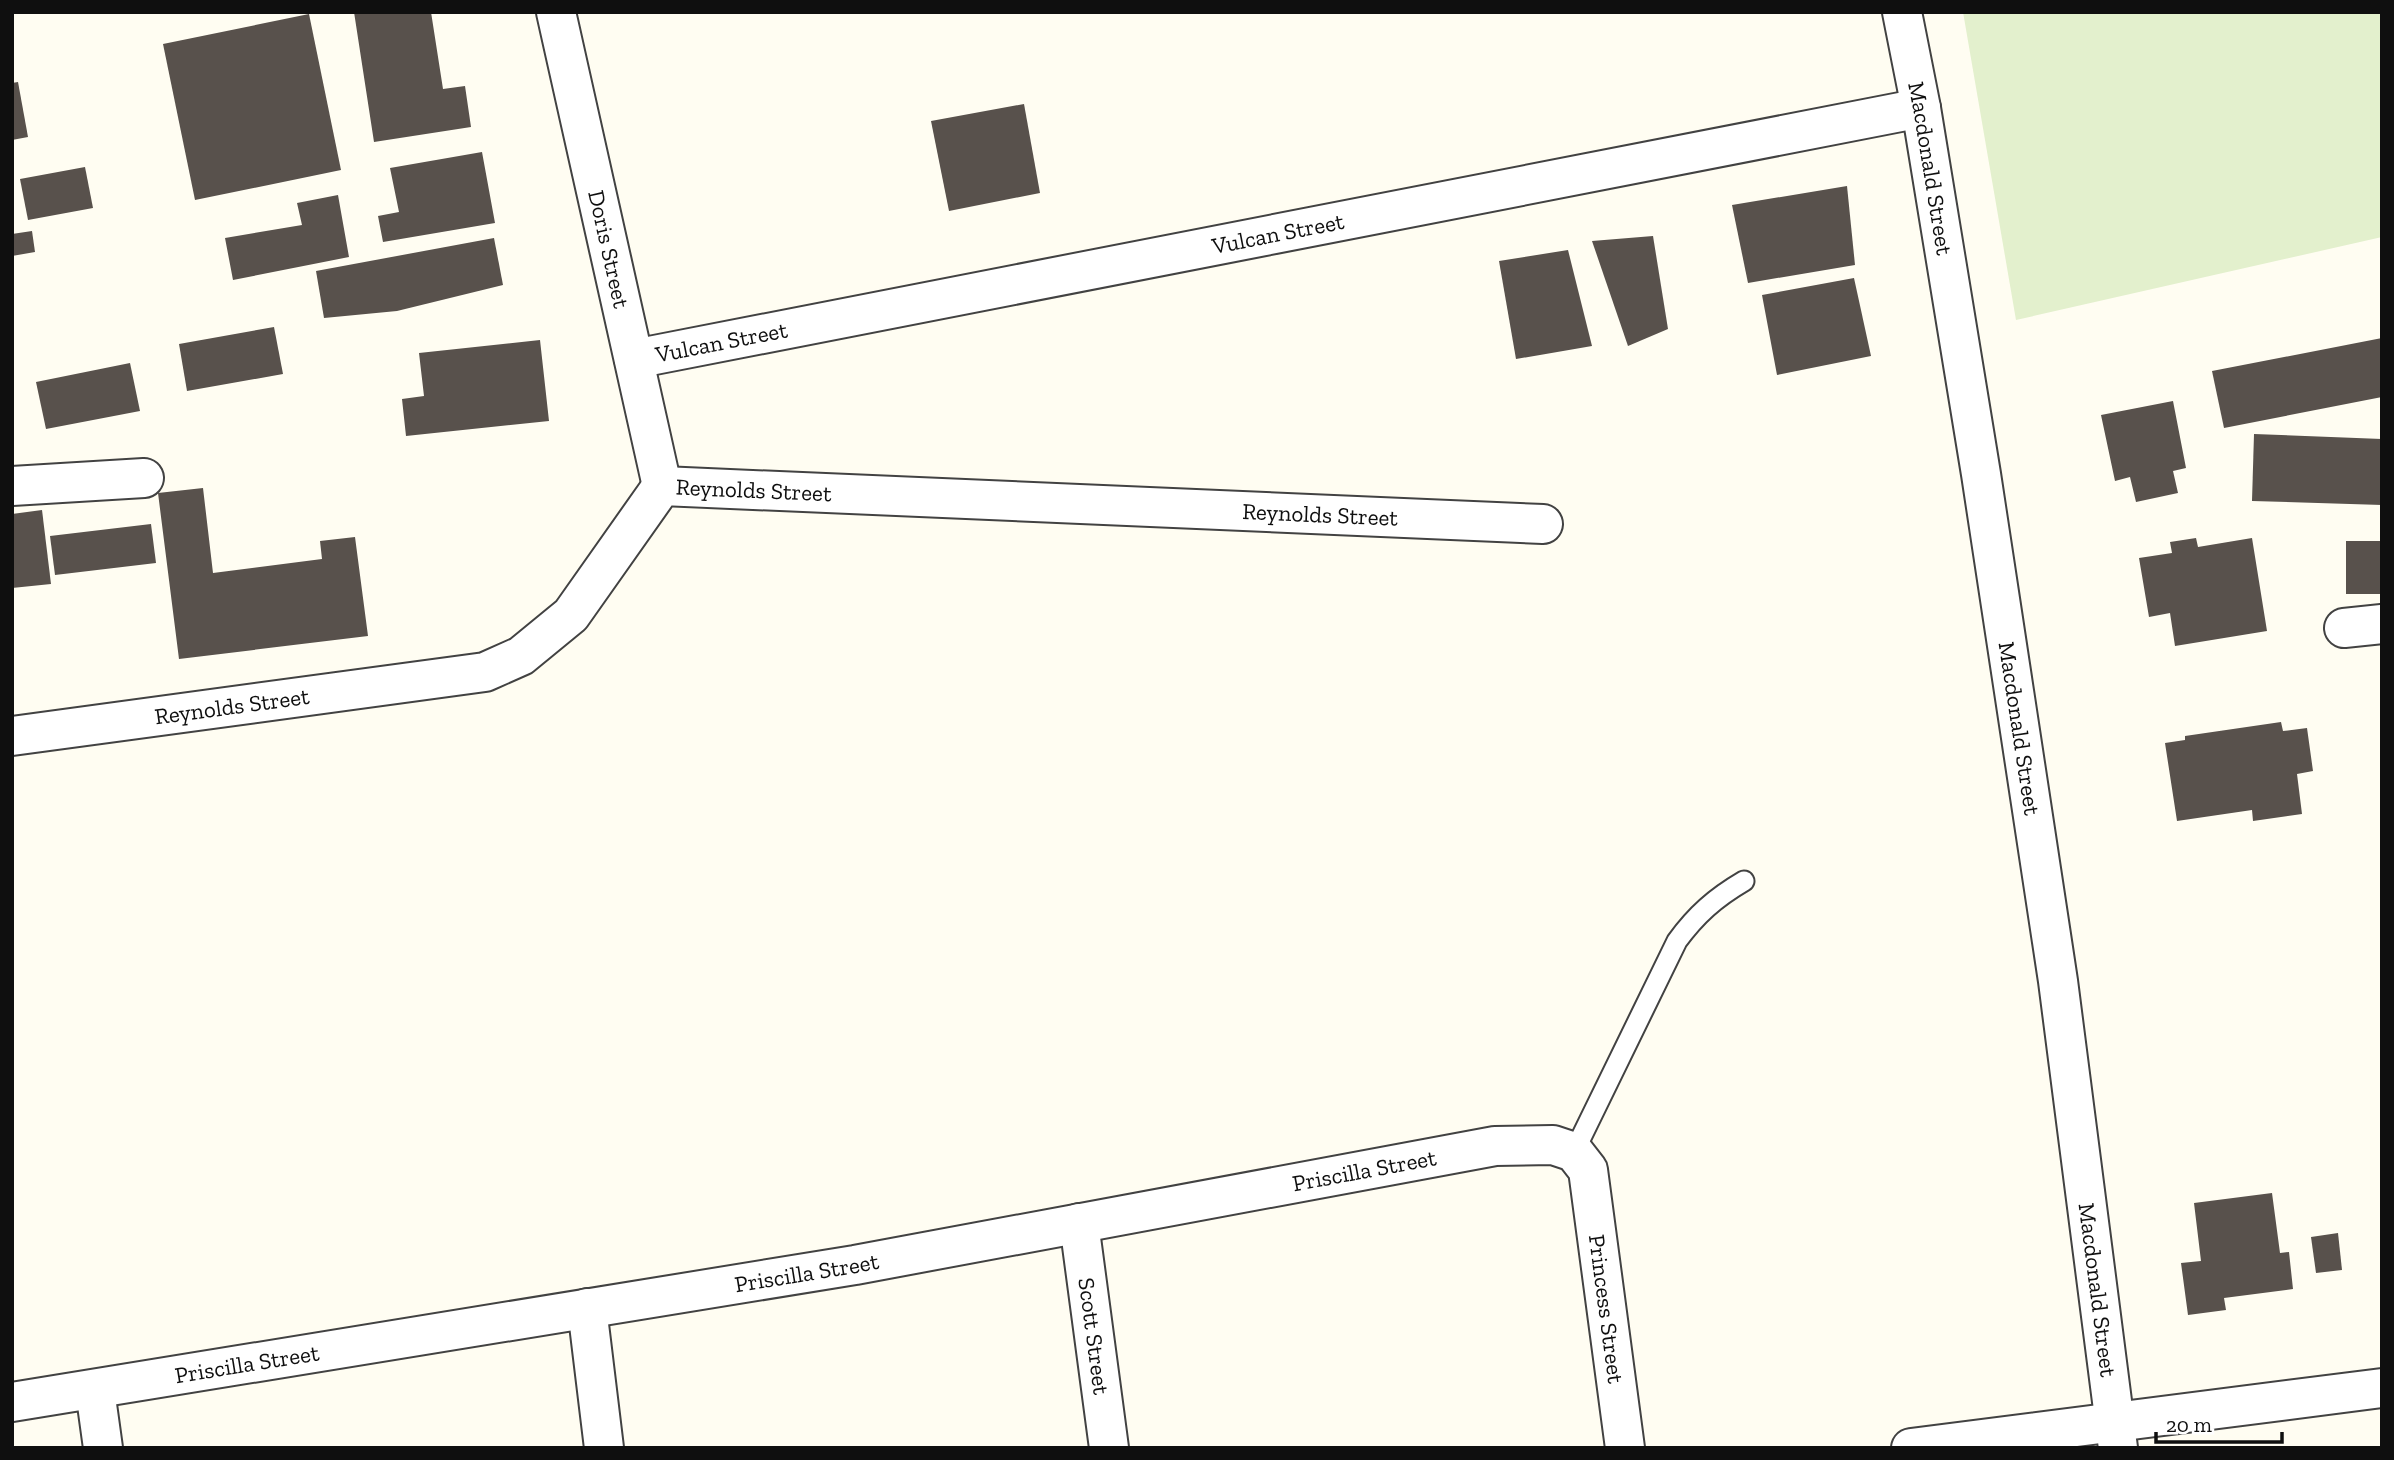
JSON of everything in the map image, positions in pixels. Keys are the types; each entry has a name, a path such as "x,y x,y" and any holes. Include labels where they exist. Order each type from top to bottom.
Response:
{"street":[{"name":"Doris Street","path":"556,12 662,486"},
{"name":"Macdonald Street","path":"1902,12 1921,108 2058,981 2117,1434"},
{"name":"Vulcan Street","path":"634,359 1921,108"},
{"path":"12,486 144,478"},
{"name":"Reynolds Street","path":"12,736 485,672 521,656 571,615 662,486 1543,524"},
{"path":"2344,628 2382,624"},
{"name":"Priscilla Street","path":"12,1402 855,1265 1495,1146 1553,1145 1581,1161"},
{"name":"Princess Street","path":"1581,1161 1625,1448"},
{"name":"Scott Street","path":"1079,1223 1109,1448"},
{"path":"587,1308 604,1448"},
{"path":"1911,1448 2117,1434 2382,1388"},
{"path":"95,1390 103,1448"}],"lane":[{"path":"1581,1161 1677,942 1696,915 1715,898 1744,881"}],"green space":[{"path":"1963,12 2382,12 2382,237 2016,320"}],"building":[{"path":"354,12 431,12 443,89 465,86 471,127 374,142"},
{"path":"309,14 341,170 195,200 163,44"},
{"path":"18,82 28,137 12,140 12,83"},
{"path":"1024,104 1040,193 949,211 931,121"},
{"path":"482,152 495,223 383,242 378,216 399,212 390,168"},
{"path":"85,167 93,208 28,220 20,179"},
{"path":"1847,186 1855,265 1748,283 1732,205"},
{"path":"338,195 349,257 233,280 225,238 302,225 297,203"},
{"path":"32,231 35,252 12,256 12,234"},
{"path":"1653,236 1668,329 1628,346 1592,241"},
{"path":"494,238 503,285 397,311 324,318 316,271"},
{"path":"1568,250 1592,346 1516,359 1499,261"},
{"path":"1854,278 1871,356 1777,375 1762,295"},
{"path":"274,327 283,374 187,391 179,344"},
{"path":"2382,338 2382,397 2224,428 2212,371"},
{"path":"540,340 549,421 406,436 402,399 424,396 419,353"},
{"path":"130,363 140,411 46,429 36,382"},
{"path":"2173,401 2186,468 2173,471 2178,493 2136,502 2130,477 2115,481 2101,415"},
{"path":"2254,434 2382,439 2382,505 2252,501"},
{"path":"203,488 213,573 322,559 320,541 355,537 368,636 179,659 158,493"},
{"path":"42,510 51,584 12,588 12,514"},
{"path":"151,524 156,563 55,575 50,536"},
{"path":"2196,538 2198,547 2252,538 2267,631 2175,646 2170,613 2149,617 2139,558 2172,553 2170,542"},
{"path":"2346,541 2382,541 2382,594 2346,594"},
{"path":"2281,722 2283,731 2307,728 2313,771 2297,774 2302,814 2253,821 2252,810 2177,821 2165,743 2185,740 2185,736"},
{"path":"2272,1193 2280,1253 2289,1252 2293,1289 2224,1298 2226,1310 2188,1315 2181,1263 2201,1261 2194,1203"},
{"path":"2338,1233 2342,1270 2316,1273 2311,1237"}]}
